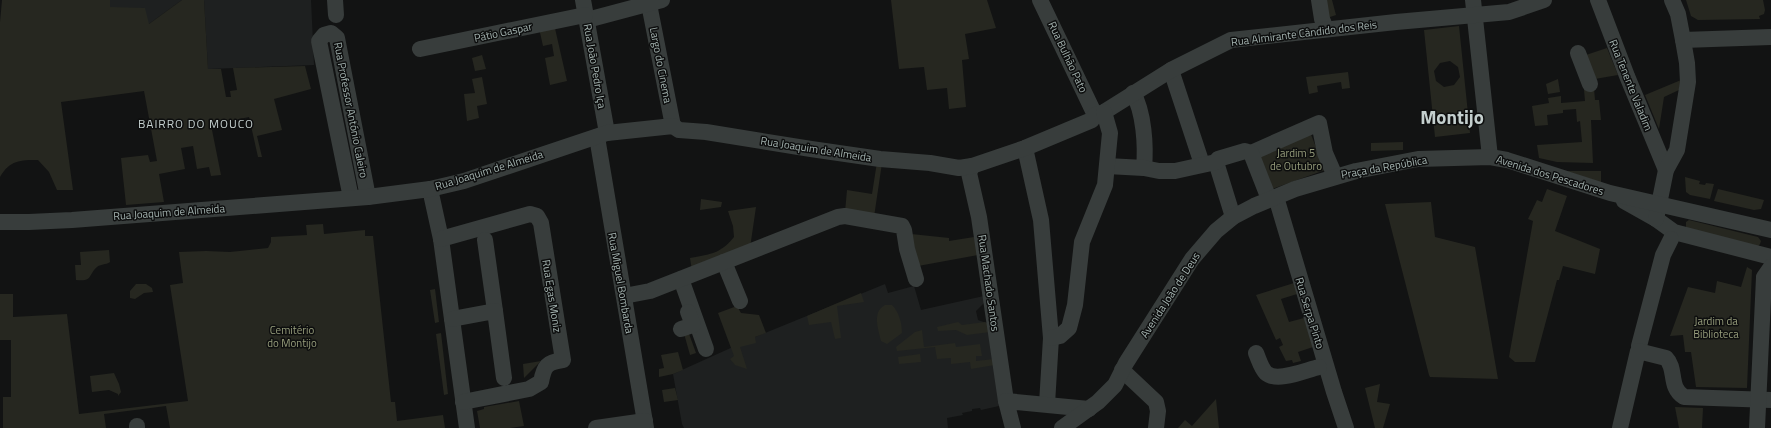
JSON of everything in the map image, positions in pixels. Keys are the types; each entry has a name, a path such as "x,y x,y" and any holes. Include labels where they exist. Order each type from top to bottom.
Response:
{"street":[{"name":"Rua Bulhão Pato","path":"1040,0 1110,132 1105,185 1082,242 1075,305 1069,328 1060,336 1051,338"},
{"path":"1319,0 1322,19 1326,29"},
{"name":"Rua Almirante Cândido dos Reis","path":"972,166 1025,148 1092,120 1099,113 1171,70 1231,40 1326,29 1474,7 1509,12 1544,0"},
{"name":"Rua Tenente Valadim","path":"1598,0 1627,76 1666,170"},
{"path":"1658,211 1666,170 1677,150 1688,82 1687,63 1678,14 1672,0"},
{"name":"Pátio Gaspar","path":"420,50 585,12 656,2"},
{"name":"Largo do Cinema","path":"656,2 673,126"},
{"path":"1474,7 1490,157"},
{"name":"Rua João Pedro Iça","path":"585,12 602,135"},
{"name":"Rua Professor António Caleiro","path":"351,198 319,41 324,34 331,33 337,38 368,197"},
{"path":"1683,40 1771,37"},
{"path":"1578,53 1590,84"},
{"path":"1171,70 1233,217"},
{"path":"1133,93 1138,101 1144,137 1144,168"},
{"path":"1107,166 1175,171 1248,152 1319,123 1326,153 1335,176"},
{"name":"Rua Joaquim de Almeida","path":"0,222 65,220 368,197 430,189 464,181 602,135 673,126 679,130 706,132 880,159 930,163 958,168 972,166"},
{"name":"Rua Miguel Bombarda","path":"602,135 624,296 646,424"},
{"path":"1025,148 1040,212 1051,338 1047,404"},
{"name":"Rua Serpa Pinto","path":"1248,152 1273,198 1346,428"},
{"name":"Praça da República","path":"1273,198 1335,176 1418,159 1490,157"},
{"name":"Avenida dos Pescadores","path":"1490,157 1507,160 1610,193 1658,211 1771,230"},
{"name":"Rua Machado Santos","path":"972,166 969,173 979,217 1006,401 1013,428"},
{"path":"430,189 441,239 467,428"},
{"name":"Avenida João de Deus","path":"1062,428 1089,409 1115,385 1122,370 1192,259 1216,231 1233,217 1273,198"},
{"name":"Avenida dos Pescadores","path":"1658,211 1674,232 1771,257"},
{"name":"Rua Egas Moniz","path":"441,239 530,214 537,216 541,223 563,360 552,362 547,365 540,382 529,389 463,402"},
{"path":"624,296 650,291 838,217 845,216 902,226 916,279"},
{"path":"1620,428 1663,256 1671,239"},
{"path":"485,240 504,378"},
{"path":"724,262 740,301"},
{"path":"1757,428 1765,400 1764,277 1771,267"},
{"path":"679,280 693,325 681,329"},
{"path":"679,280 706,349"},
{"path":"452,319 495,311"},
{"path":"1639,349 1666,358 1669,361 1674,386 1678,394 1684,397 1765,400"},
{"path":"1256,353 1262,368 1267,374 1274,376 1282,377 1319,367"},
{"path":"1122,370 1156,402 1158,411 1156,428"},
{"path":"1006,401 1089,409"},
{"path":"596,428 646,424"}],"shaded area":[{"path":"110,0 182,0 135,34 107,41"},
{"path":"204,0 311,0 314,65 208,69"},
{"path":"885,284 888,293 914,286 921,310 984,296 985,302 976,311 978,320 989,324 999,406 981,410 980,408 972,409 972,411 962,413 963,415 947,418 948,428 684,428 673,374 755,337"}],"green space":[{"path":"2,0 110,0 110,7 145,8 149,24 182,0 204,0 208,69 221,69 226,97 231,97 230,91 237,90 233,68 305,66 311,89 274,99 282,130 257,136 262,157 258,157 249,117 211,125 221,175 211,176 209,167 197,169 193,146 181,148 185,169 159,174 164,202 126,205 121,158 148,155 150,162 157,161 144,91 61,102 73,190 57,190 49,172 38,160 16,162 8,167 0,177 0,22"},
{"path":"891,0 987,0 996,28 965,34 969,59 962,60 966,107 949,109 947,88 927,90 924,67 899,69"},
{"path":"1325,0 1332,0 1336,15 1327,18"},
{"path":"1686,0 1763,0 1765,10 1764,14 1759,16 1760,19 1698,20 1691,16"},
{"path":"554,24 567,81 550,85 545,58 554,56 552,44 543,46 539,28"},
{"path":"1459,26 1470,133 1435,137 1424,30","holes":["1450,61 1458,67 1460,77 1454,85 1444,87 1436,81 1434,71 1440,63"]},
{"path":"1607,48 1618,75 1589,80 1580,57"},
{"path":"482,55 486,69 475,71 472,58"},
{"path":"1348,72 1350,88 1342,89 1341,82 1317,86 1318,92 1309,94 1306,77"},
{"path":"482,77 487,104 477,106 479,118 467,121 464,94 475,93 472,79"},
{"path":"1558,79 1560,92 1548,94 1546,84"},
{"path":"1681,80 1679,90 1664,97 1659,129 1645,95"},
{"path":"1594,88 1595,100 1599,100 1601,120 1591,120 1593,163 1557,162 1539,158 1537,145 1582,142 1580,121 1577,122 1576,109 1563,110 1563,113 1547,115 1548,125 1535,126 1532,106 1549,103 1548,98 1561,96 1561,103 1585,101 1584,90"},
{"name":"Jardim 5 de Outubro","path":"1310,132 1325,170 1269,190 1255,155"},
{"path":"1403,142 1403,150 1371,151 1371,143"},
{"path":"877,162 882,163 874,217 845,212 847,190 872,194"},
{"path":"1566,171 1601,171 1601,183"},
{"path":"1685,177 1700,181 1699,184 1714,184 1710,199 1690,195 1686,192"},
{"path":"1547,189 1567,196 1555,231 1600,249 1595,274 1563,266 1559,280 1557,280 1535,362 1515,362 1509,357 1533,221 1528,219 1537,200 1542,202"},
{"path":"1718,189 1764,200 1761,209 1754,210 1714,201"},
{"path":"701,199 722,202 721,207 700,210"},
{"path":"1431,202 1435,237 1475,247 1498,379 1430,377 1429,375 1385,204"},
{"path":"756,207 750,248 692,271 690,258 715,252 724,247 734,237 733,226 728,211"},
{"path":"1689,220 1758,237 1761,241 1757,248 1686,229 1686,222"},
{"name":"Cemitério do Montijo","path":"323,224 324,234 365,230 365,236 373,236 391,402 395,402 397,421 443,415 445,428 170,428 166,406 104,414 106,428 3,428 3,397 11,397 11,340 0,340 0,294 13,294 13,317 67,314 79,414 188,401 170,285 183,283 179,252 230,252 268,248 271,242 271,237 307,235 306,225"},
{"path":"911,234 949,238 949,241 974,237 978,255 918,266"},
{"path":"109,250 110,262 98,266 88,279 76,280 75,265 81,265 80,252"},
{"name":"Jardim da Biblioteca","path":"1747,267 1752,270 1747,388 1696,387 1691,352 1685,352 1683,335 1670,336 1688,287 1715,293 1717,281 1741,287"},
{"path":"1294,283 1297,294 1281,299 1289,322 1304,318 1313,347 1298,352 1301,361 1293,363 1292,360 1286,361 1279,347 1283,345 1280,338 1276,340 1256,295"},
{"path":"136,284 146,284 152,288 153,292 144,293 135,299 130,298 130,291"},
{"path":"435,289 439,322 435,323 430,290"},
{"path":"861,293 864,302 837,306 841,338 835,339 831,322 809,325 807,316"},
{"path":"885,305 892,305 897,311 902,329 902,333 887,344 881,341 877,321 878,312"},
{"path":"737,306 741,313 759,315 766,333 755,337 756,343 740,347 747,369 735,365 730,359 734,356 718,313"},
{"path":"958,322 962,325 985,322 989,324 990,332 967,335 956,330 938,331 937,327"},
{"path":"683,330 688,331 696,353 690,355"},
{"path":"922,330 924,347 955,343 956,347 980,344 982,356 976,356 976,361 994,359 995,365 971,369 970,362 951,364 951,358 937,359 935,347 897,351 896,347 915,332"},
{"path":"441,333 448,394 444,395 436,334"},
{"path":"678,352 683,370 659,377 659,369 664,368 661,355"},
{"path":"920,354 921,362 899,364 898,357"},
{"path":"541,361 524,378 523,364"},
{"path":"114,373 121,392 118,396 118,394 109,390 92,392 90,376"},
{"path":"1380,384 1377,402 1390,404 1383,428 1375,428 1365,388"},
{"path":"675,388 678,400 664,402 662,390"},
{"path":"1216,399 1219,428 1178,428 1185,420 1192,426"},
{"path":"519,401 524,426 510,428 480,428 477,411 484,409 484,407"},
{"path":"1675,407 1703,408 1702,428 1679,428"}],"district":[{"name":"Montijo","path":"1452,116"},
{"name":"BAIRRO DO MOUCO","path":"196,123"}]}
